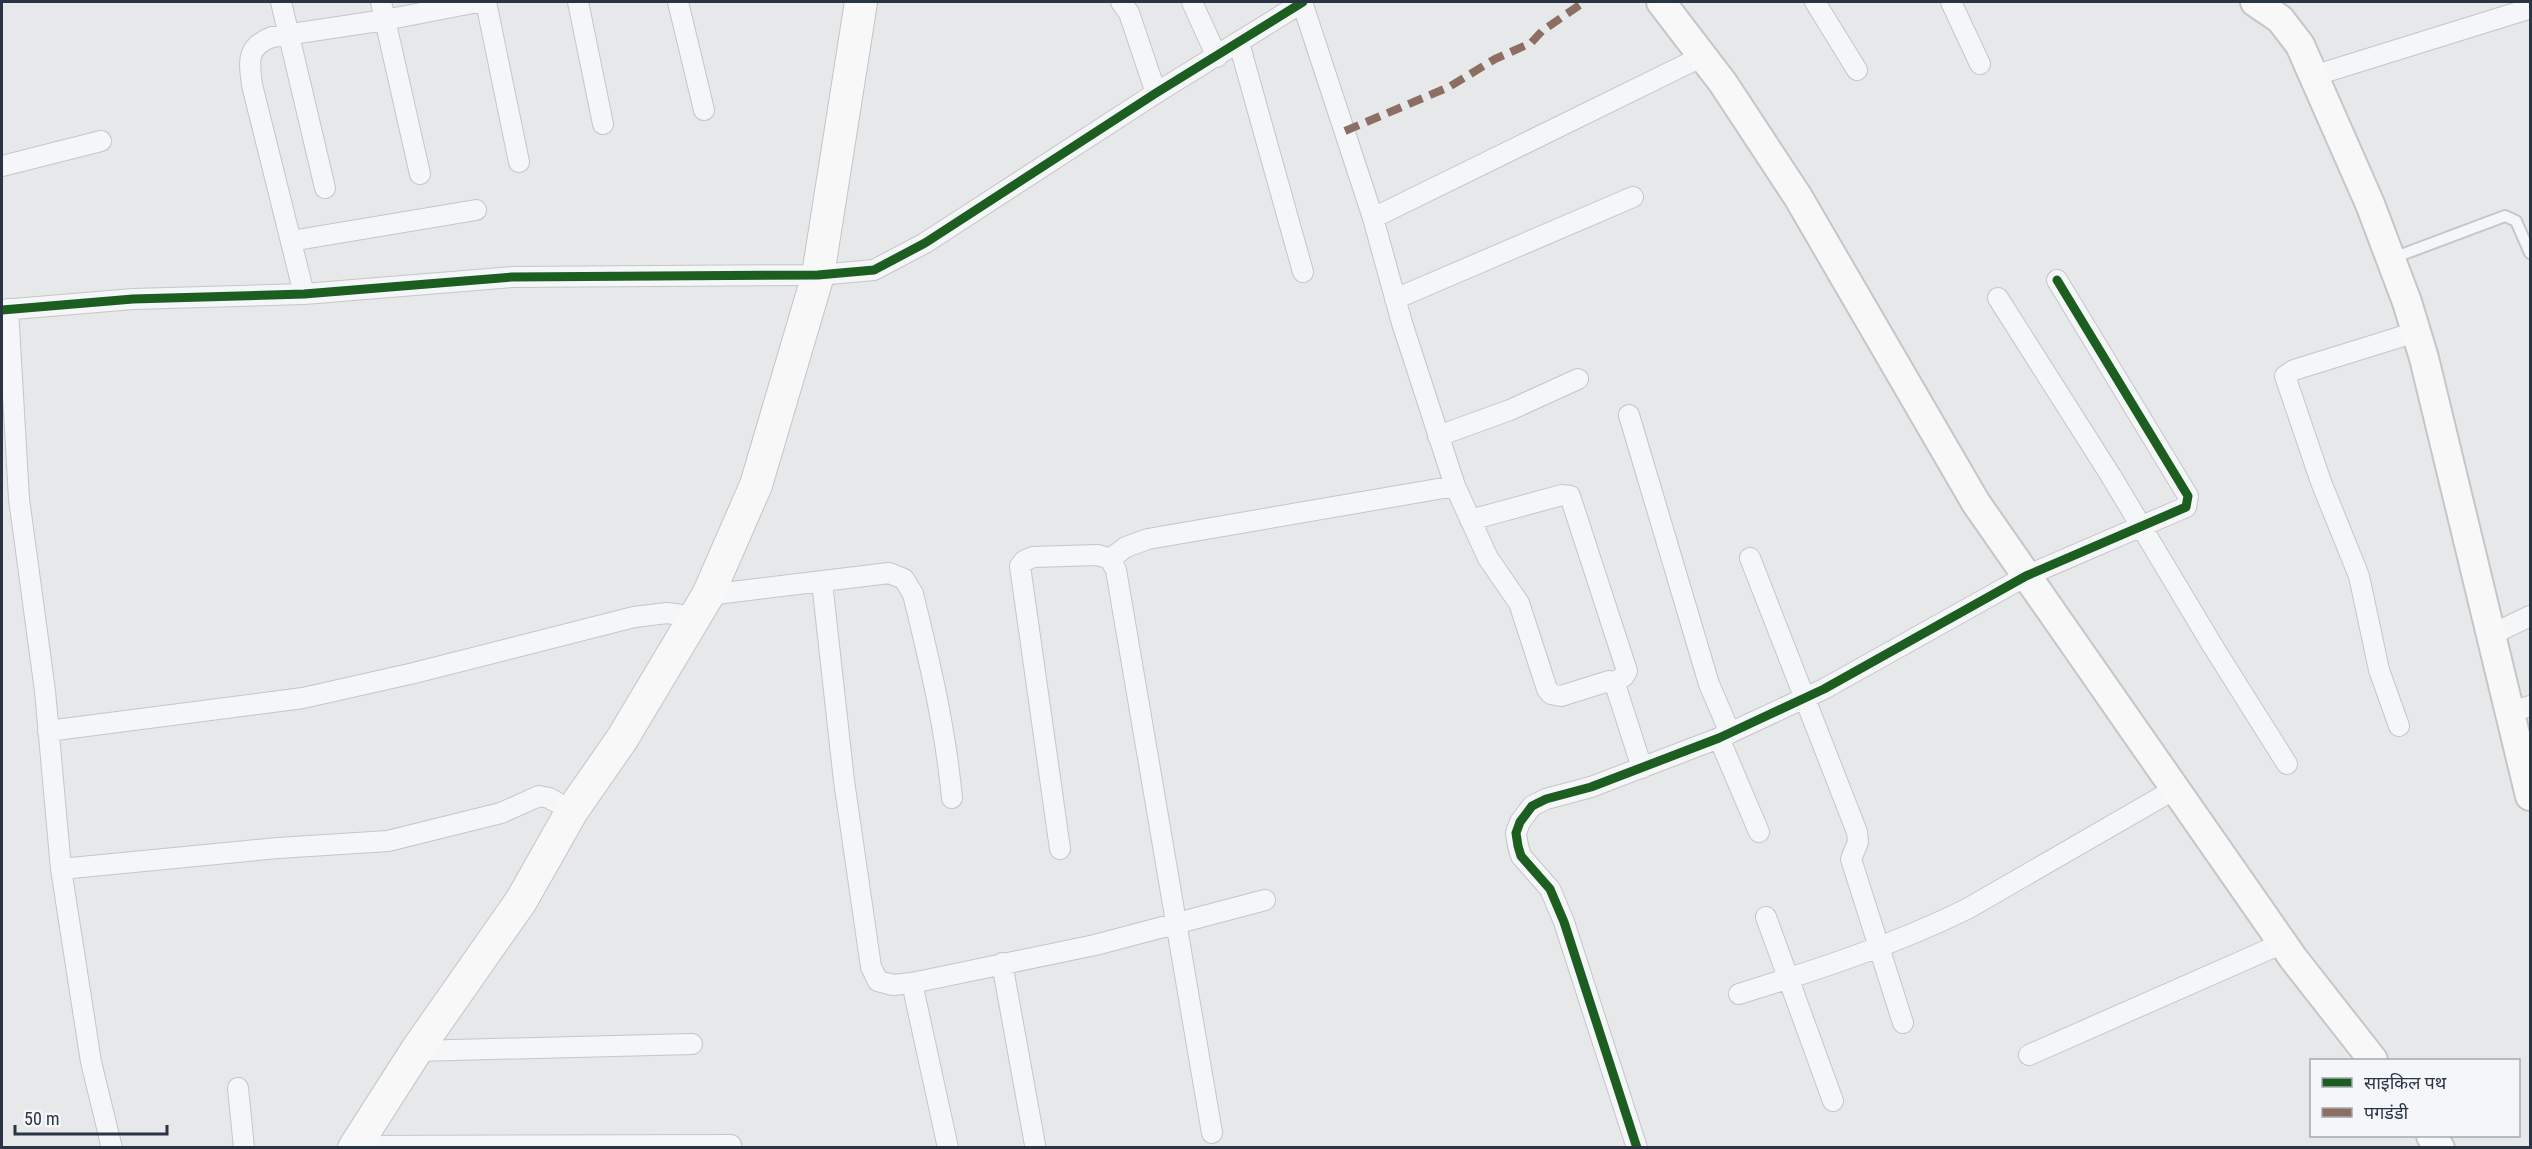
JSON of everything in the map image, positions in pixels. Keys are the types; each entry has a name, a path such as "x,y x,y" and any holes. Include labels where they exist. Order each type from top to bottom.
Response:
{"main road":[{"path":"355,1147 416,1051 520,901 572,811 622,739 702,606 756,486 818,275 861,2"}],"street":[{"path":"281,2 326,188"},
{"path":"304,294 256,104 249,64 250,55 259,44 272,37 383,11 478,2"},
{"path":"486,2 519,162"},
{"path":"578,2 603,124"},
{"path":"678,2 704,110"},
{"path":"1121,2 1129,13 1156,93"},
{"path":"1192,2 1217,57"},
{"path":"112,1148 91,1062 61,869 41,651 19,498 5,310 133,299 304,294 530,277 861,273 886,265 925,243 1156,93 1303,2 1373,218 1395,299 1438,436 1455,486 1470,520 1488,558 1519,603 1545,684 1551,694 1561,696 1609,681 1614,683"},
{"path":"1662,2 1703,56 1798,196 1976,503 2283,943 2372,1059"},
{"path":"1815,2 1857,70"},
{"path":"1951,2 1980,64"},
{"path":"2254,2 2290,29"},
{"path":"2279,2 2370,204 2416,332 2493,634 2520,709 2530,796"},
{"path":"2313,76 2525,10"},
{"path":"383,11 420,174"},
{"path":"1239,43 1303,272"},
{"path":"1373,218 1703,56"},
{"path":"2,166 101,141"},
{"path":"1395,299 1633,197"},
{"path":"291,241 476,210"},
{"path":"1637,1148 1564,922 1550,889 1521,856 1516,833 1520,822 1532,806 1546,799 1591,787 1724,736 1803,698 2026,576 2181,511 2189,502 2188,496 2057,280"},
{"path":"1998,298 2287,764"},
{"path":"2399,726 2379,670 2359,576 2322,482 2285,376 2294,370 2416,332"},
{"path":"1438,436 1510,410 1578,379"},
{"path":"1629,415 1724,736 1759,832"},
{"path":"1110,559 1126,548 1148,539 1455,486"},
{"path":"1470,520 1562,495 1570,496 1626,671 1624,676 1614,683"},
{"path":"1060,849 1020,566 1028,558 1033,557 1098,555 1110,559 1116,570 1212,1133"},
{"path":"1750,558 1857,832 1858,842 1851,858 1903,1023"},
{"path":"48,731 303,698 414,673 634,617 667,613 822,582 889,573 899,576 909,586 939,699 947,746 952,798"},
{"path":"822,582 844,781 872,973 882,983 912,983 1095,945 1265,900"},
{"path":"2493,634 2530,616"},
{"path":"1614,683 1642,768"},
{"path":"1739,994 1934,925 1967,909 2175,789"},
{"path":"61,869 278,848 387,841 501,813 539,796 549,798 572,811"},
{"path":"1766,917 1833,1101"},
{"path":"2029,1054 2283,943"},
{"path":"1002,963 1035,1145"},
{"path":"912,983 948,1148"},
{"path":"416,1051 692,1044"},
{"path":"238,1088 244,1148"},
{"path":"355,1147 731,1145"}],"lane":[{"path":"2391,259 2505,216 2516,221 2530,253"}],"marked path":[{"path":"1345,131 1449,87 1495,59 1531,43 1542,31 1584,2"}],"cycle path":[{"path":"2,310 133,299 304,294 512,277 818,275 874,270 925,243 1156,93 1303,2"},
{"path":"1637,1148 1564,922 1550,889 1521,856 1516,833 1520,822 1532,806 1546,799 1591,787 1719,738 1824,689 2026,576 2186,507 2188,496 2057,280"}]}
